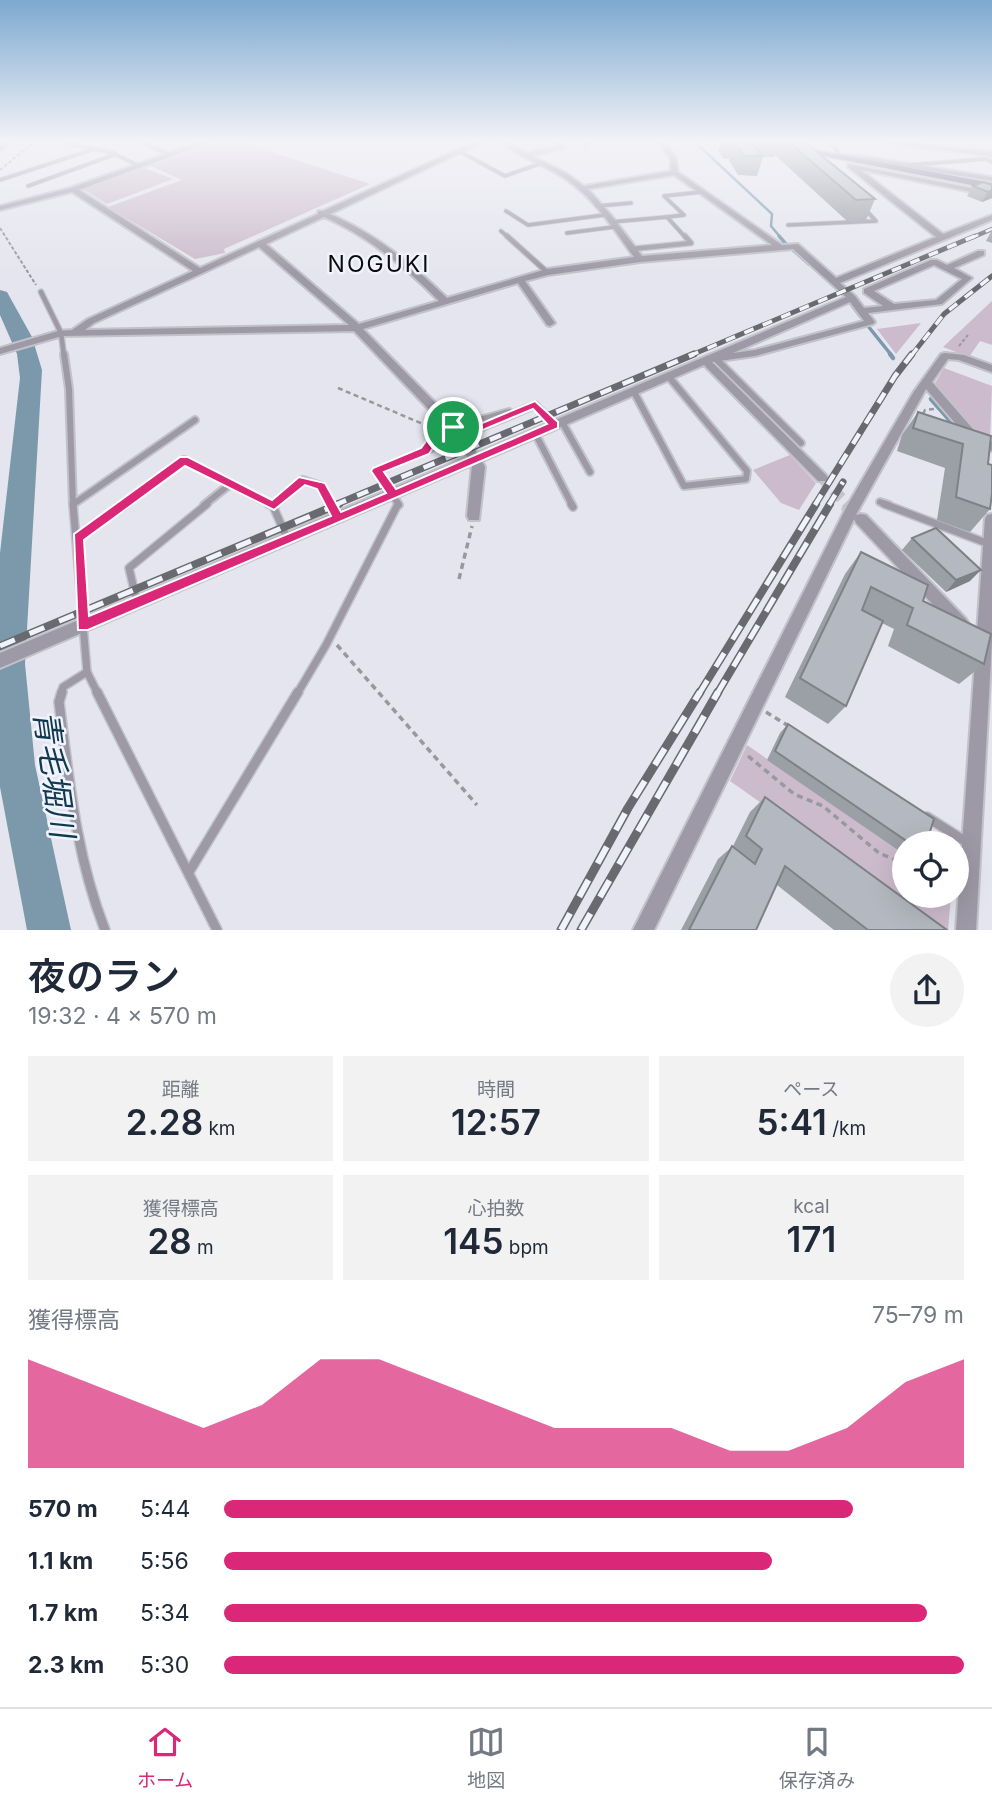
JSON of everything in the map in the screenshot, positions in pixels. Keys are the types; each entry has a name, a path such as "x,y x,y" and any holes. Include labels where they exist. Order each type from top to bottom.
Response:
{"street":[{"path":"0,208 83,186"},
{"path":"75,332 91,321 380,186"},
{"path":"582,188 592,186"},
{"path":"693,186 780,247"},
{"path":"877,186 942,238"},
{"path":"582,188 640,259"},
{"path":"73,190 199,271"},
{"path":"321,213 365,233 394,253 444,302"},
{"path":"834,282 992,217"},
{"path":"260,243 356,328 461,436 479,467 474,516"},
{"path":"0,351 58,333 356,328 547,272 640,259 795,246 852,298 870,323 755,353 710,360"},
{"path":"948,268 981,253"},
{"path":"862,312 939,302 968,278 934,262 867,291 892,307"},
{"path":"519,279 550,323"},
{"path":"0,661 852,298"},
{"path":"643,930 852,510 918,393 928,383 945,356 954,355 992,369"},
{"path":"710,360 822,478"},
{"path":"928,383 975,440 992,447"},
{"path":"860,519 940,604 984,641"},
{"path":"966,930 992,519"}],"lane":[{"path":"567,233 684,215 664,196 701,192"},
{"path":"788,225 876,220 856,201"},
{"path":"597,206 631,202"},
{"path":"506,211 528,225 604,215"},
{"path":"632,249 691,243 667,217"},
{"path":"501,231 547,272"},
{"path":"41,292 58,333 71,410 70,469 78,537 78,627 87,672 217,930"},
{"path":"710,360 801,443"},
{"path":"634,392 684,486 746,479 747,471 669,377"},
{"path":"189,872 330,637 399,505 377,471 535,405 558,423 590,472"},
{"path":"425,451 440,430 522,410"},
{"path":"75,503 195,419"},
{"path":"535,433 573,507"},
{"path":"78,537 94,529 184,460 274,506 288,540"},
{"path":"274,506 303,480 321,486 338,518"},
{"path":"137,602 129,568 229,485"},
{"path":"880,502 990,544"},
{"path":"87,672 63,687 59,702 75,821 96,910 105,930"},
{"path":"913,807 973,846"}],"path":[{"path":"0,229 41,292"},
{"path":"954,355 968,335"},
{"path":"338,388 440,430"},
{"path":"459,579 474,516"},
{"path":"330,637 477,805"},
{"path":"755,704 789,726"},
{"path":"734,747 769,770 794,794 823,806 879,853 892,858"}],"shaded area":[{"path":"91,186 153,186 107,204 83,189"},
{"path":"164,186 365,186 224,249 225,253 195,259 108,207"},
{"path":"992,301 992,345 980,341 969,357 943,347"},
{"path":"921,323 896,354 877,329"},
{"path":"944,368 992,386 990,439 981,437 934,385"},
{"path":"790,455 816,483 799,510 781,503 753,470"},
{"path":"747,745 892,846 892,896 730,781"},
{"path":"909,908 950,908 948,930 940,930"}],"building":[{"path":"840,186 859,186 875,199 856,200"},
{"path":"974,186 992,186 988,192"},
{"path":"918,412 991,436 988,464 992,465 990,509 956,497 963,444 913,428"},
{"path":"936,528 981,570 956,580 912,538"},
{"path":"861,552 928,585 923,601 991,634 984,664 907,625 913,608 871,587 862,610 883,621 846,706 800,678"},
{"path":"788,724 934,819 930,831 892,831 775,751"},
{"path":"765,797 892,890 892,908 917,908 947,930 868,930 785,866 756,930 689,930 732,846 755,864 762,849 746,836"}],"waterway":[{"path":"742,186 772,214 771,226 781,238"},
{"path":"779,236 786,244"},
{"path":"792,249 809,264"},
{"name":"青毛堀川","path":"0,296 21,337 31,370 10,605 9,698 27,831 49,930"},
{"path":"852,305 860,316"},
{"path":"868,326 892,356"},
{"path":"890,354 893,358"},
{"path":"931,399 954,425"}],"tunnel":[{"path":"822,478 848,505"},
{"path":"846,504 858,516"}],"railway":[{"path":"971,238 992,229"},
{"path":"689,356 975,236"},
{"path":"911,356 944,314 992,276"},
{"path":"335,505 694,354"},
{"path":"815,505 895,376 912,354"},
{"path":"829,505 843,482"},
{"path":"0,646 339,504"},
{"path":"699,694 816,504"},
{"path":"717,694 830,504"},
{"path":"561,930 628,808 700,692"},
{"path":"581,930 718,692"}],"district":[{"name":"NOGUKI","path":"379,264"}],"route":[{"path":"453,427 440,430 425,451 377,471 393,495 83,625 78,537 94,529 184,460 274,506 303,480 321,486 338,518 393,495 555,425 535,405 461,436 453,427"}]}
